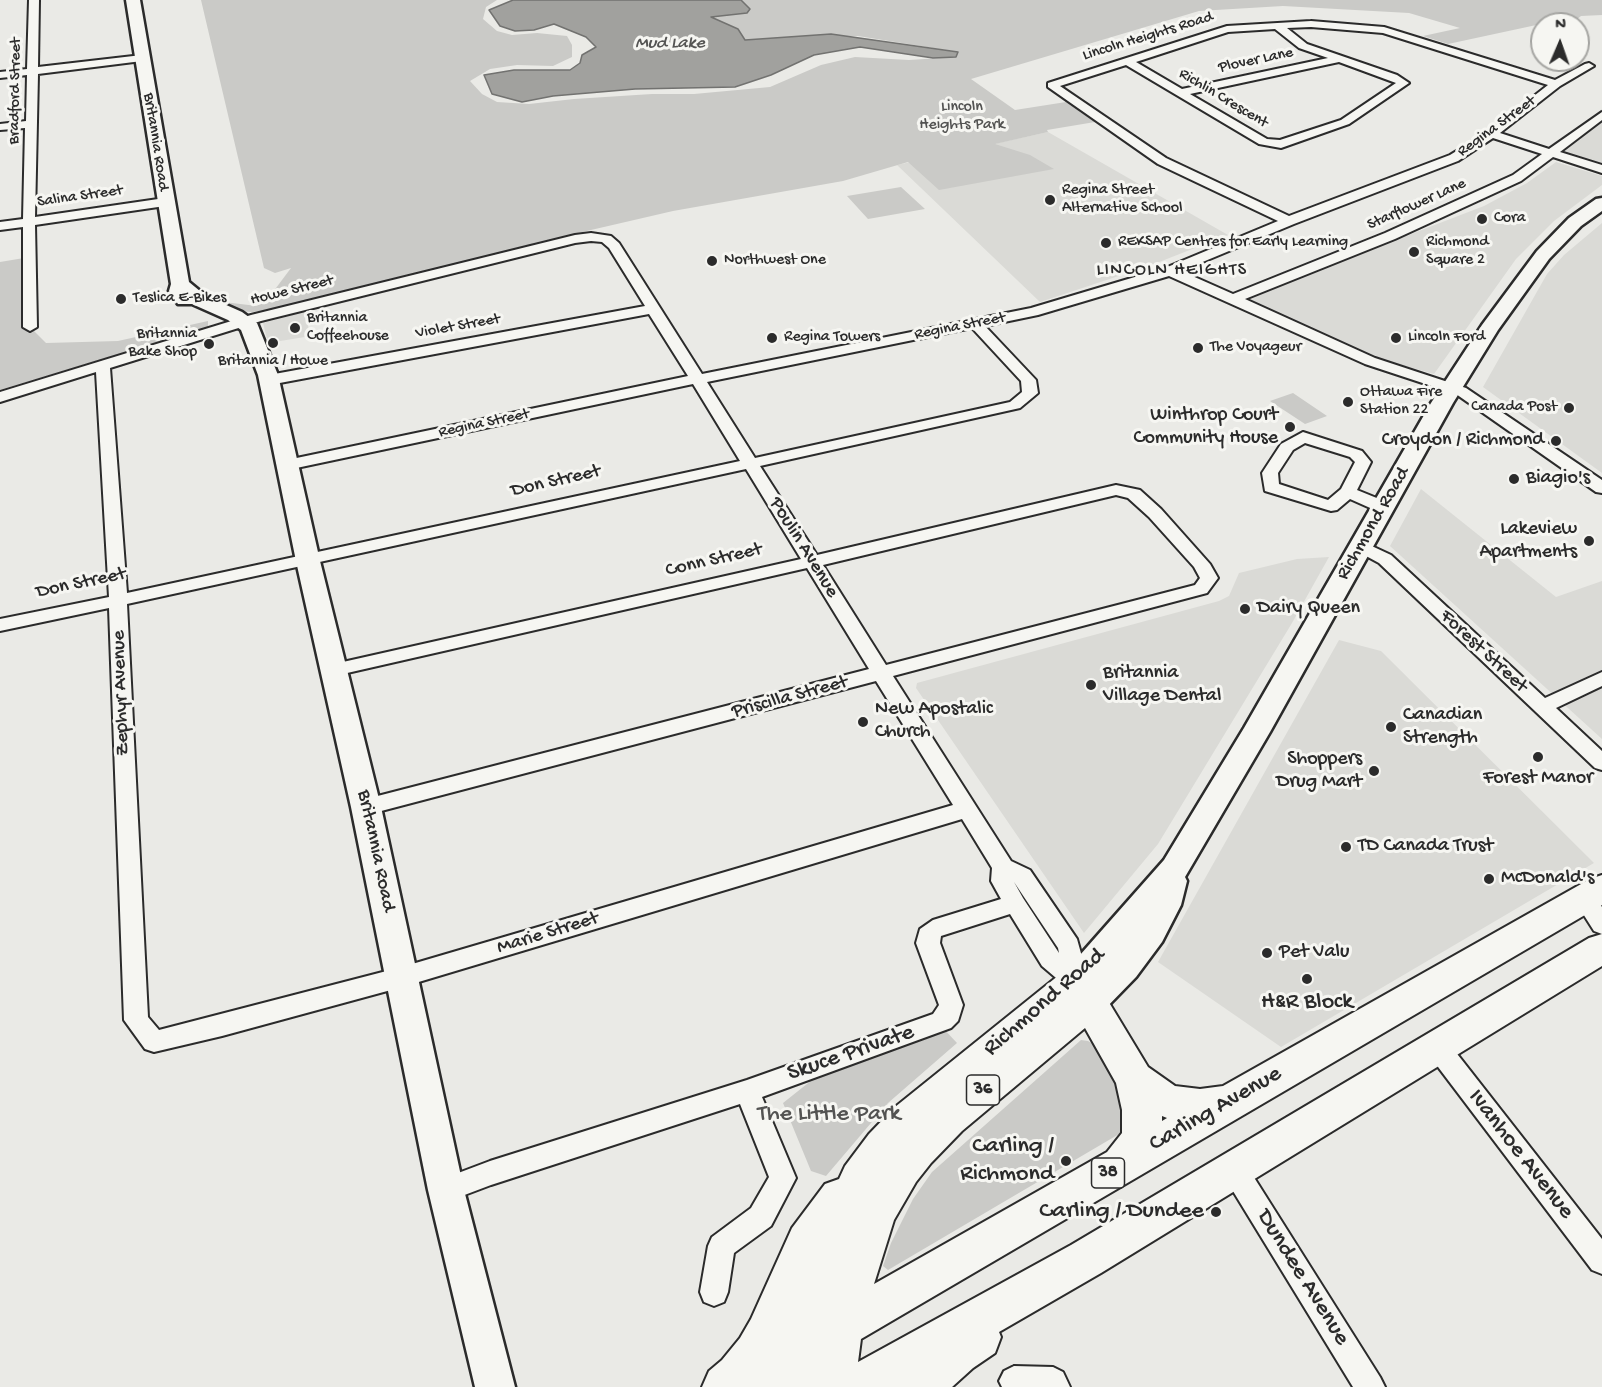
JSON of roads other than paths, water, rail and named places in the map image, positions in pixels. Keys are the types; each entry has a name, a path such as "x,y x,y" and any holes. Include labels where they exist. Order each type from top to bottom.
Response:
{"main road":[{"name":"Carling Avenue","path":"801,1367 842,1327 1233,1101 1596,904"},
{"path":"857,1387 1086,1258 1602,948"},
{"name":"Poulin Avenue","path":"1083,992 1134,1079"},
{"name":"Richmond Road","path":"801,1367 835,1239 859,1179 909,1119 1083,992"},
{"name":"Richmond Road","path":"832,1387 842,1327 868,1230 888,1190 916,1150 1083,992"},
{"path":"1134,1079 1159,1097 1180,1105 1200,1106 1233,1101"},
{"path":"1119,1166 1137,1145 1142,1134 1144,1121 1134,1079"},
{"path":"725,1387 738,1376 767,1335 807,1242 833,1206 859,1179"},
{"path":"920,1387 957,1352 1019,1312 1086,1258"}],"street":[{"name":"Bradford Street","path":"30,327 34,0"},
{"name":"Britannia Road","path":"133,0 181,296 193,306 220,318 241,322 250,327 269,380 308,561 366,807 446,1190 495,1387"},
{"name":"Lincoln Heights Road","path":"1289,221 1162,161 1053,85 1227,29 1319,24 1384,30 1556,84"},
{"name":"Richlin Crescent","path":"1126,61 1263,142 1281,144 1345,122 1404,83 1394,77 1303,46 1277,26"},
{"path":"0,75 142,58"},
{"name":"Plover Lane","path":"1180,93 1338,58"},
{"name":"Regina Street","path":"287,465 697,379 1033,312 1170,271 1289,221 1454,158 1491,134 1556,84 1578,72"},
{"name":"Starflower Lane","path":"1231,300 1390,236 1517,178 1602,115"},
{"path":"0,127 32,124"},
{"path":"1491,134 1602,169"},
{"name":"Salina Street","path":"0,226 165,202"},
{"name":"Richmond Road","path":"1083,992 1125,968 1152,933 1165,904 1175,868 1256,732 1452,387 1489,329 1539,260 1575,222 1602,203"},
{"name":"Poulin Avenue","path":"598,237 606,239 614,246 1004,867 1022,876 1069,946 1083,992"},
{"name":"Howe Street","path":"0,397 103,367 241,322 575,239 598,237"},
{"path":"1170,271 1370,361 1452,387 1476,399 1602,488"},
{"name":"Violet Street","path":"269,380 653,309"},
{"name":"Don Street","path":"0,625 308,561 1015,405 1030,393 1028,380 976,324"},
{"name":"Zephyr Avenue","path":"103,367 118,599 136,1020"},
{"path":"1303,438 1356,454 1363,462 1348,492 1331,506 1271,487 1270,473 1287,447 1303,438"},
{"name":"Conn Street","path":"334,670 812,562 1116,490 1134,494 1155,513 1201,564 1209,578"},
{"path":"1348,492 1383,507"},
{"name":"Forest Street","path":"1361,546 1385,559 1602,762"},
{"name":"Priscilla Street","path":"366,807 883,674 1201,589 1209,578"},
{"path":"1542,707 1602,678"},
{"name":"Marie Street","path":"136,1020 154,1042 222,1026 402,977 968,809"},
{"name":"Poulin Avenue","path":"1004,867 1002,881 1015,904 1050,958 1083,992"},
{"name":"Skuce Private","path":"446,1190 490,1173 747,1091 930,1026 949,1014 951,1005 927,943 928,936 941,926 1015,904"},
{"name":"Ivanhoe Avenue","path":"1437,1048 1602,1261"},
{"path":"714,1292 722,1246 761,1217 783,1178 747,1091"},
{"name":"Dundee Avenue","path":"1234,1169 1370,1387"},
{"name":"Carling Avenue","path":"737,1387 801,1367"},
{"path":"1014,1382 1053,1382 1055,1387"}],"water":[{"name":"Mud Lake","path":"513,0 741,0 750,9 747,13 711,17 738,29 745,40 831,34 958,52 956,57 933,58 860,47 814,55 771,75 735,87 635,89 553,96 522,102 492,94 484,75 514,70 570,70 580,63 582,55 596,47 586,37 554,24 534,30 515,31 500,26 489,10"}],"place":[{"name":"Regina Street Alternative School","path":"1050,200"},
{"name":"Cora","path":"1482,219"},
{"name":"REKSAP Centres for Early Learning","path":"1106,243"},
{"name":"Richmond Square 2","path":"1414,252"},
{"name":"Northwest One","path":"712,261"},
{"name":"Teslica E-Bikes","path":"121,299"},
{"name":"Britannia Coffeehouse","path":"295,328"},
{"name":"Regina Towers","path":"772,338"},
{"name":"Lincoln Ford","path":"1396,338"},
{"name":"Britannia / Howe","path":"273,343"},
{"name":"Britannia Bake Shop","path":"209,344"},
{"name":"The Voyageur","path":"1198,348"},
{"name":"Ottawa Fire Station 22","path":"1348,402"},
{"name":"Canada Post","path":"1569,408"},
{"name":"Winthrop Court Community House","path":"1290,427"},
{"name":"Croydon / Richmond","path":"1556,441"},
{"name":"Biagio's","path":"1514,479"},
{"name":"Lakeview Apartments","path":"1589,541"},
{"name":"Dairy Queen","path":"1245,609"},
{"name":"Britannia Village Dental","path":"1091,685"},
{"name":"New Apostalic Church","path":"863,722"},
{"name":"Canadian Strength","path":"1391,727"},
{"name":"Forest Manor","path":"1538,757"},
{"name":"Shoppers Drug Mart","path":"1374,771"},
{"name":"TD Canada Trust","path":"1346,847"},
{"name":"McDonald's","path":"1489,879"},
{"name":"Pet Valu","path":"1267,953"},
{"name":"H&R Block","path":"1307,979"},
{"name":"Carling / Richmond","path":"1066,1161"},
{"name":"Carling / Dundee","path":"1216,1212"}],"district":[{"name":"LINCOLN HEIGHTS","path":"1172,271"}],"park label":[{"name":"Lincoln Heights Park","path":"962,117"},
{"name":"The Little Park","path":"829,1115"}]}
